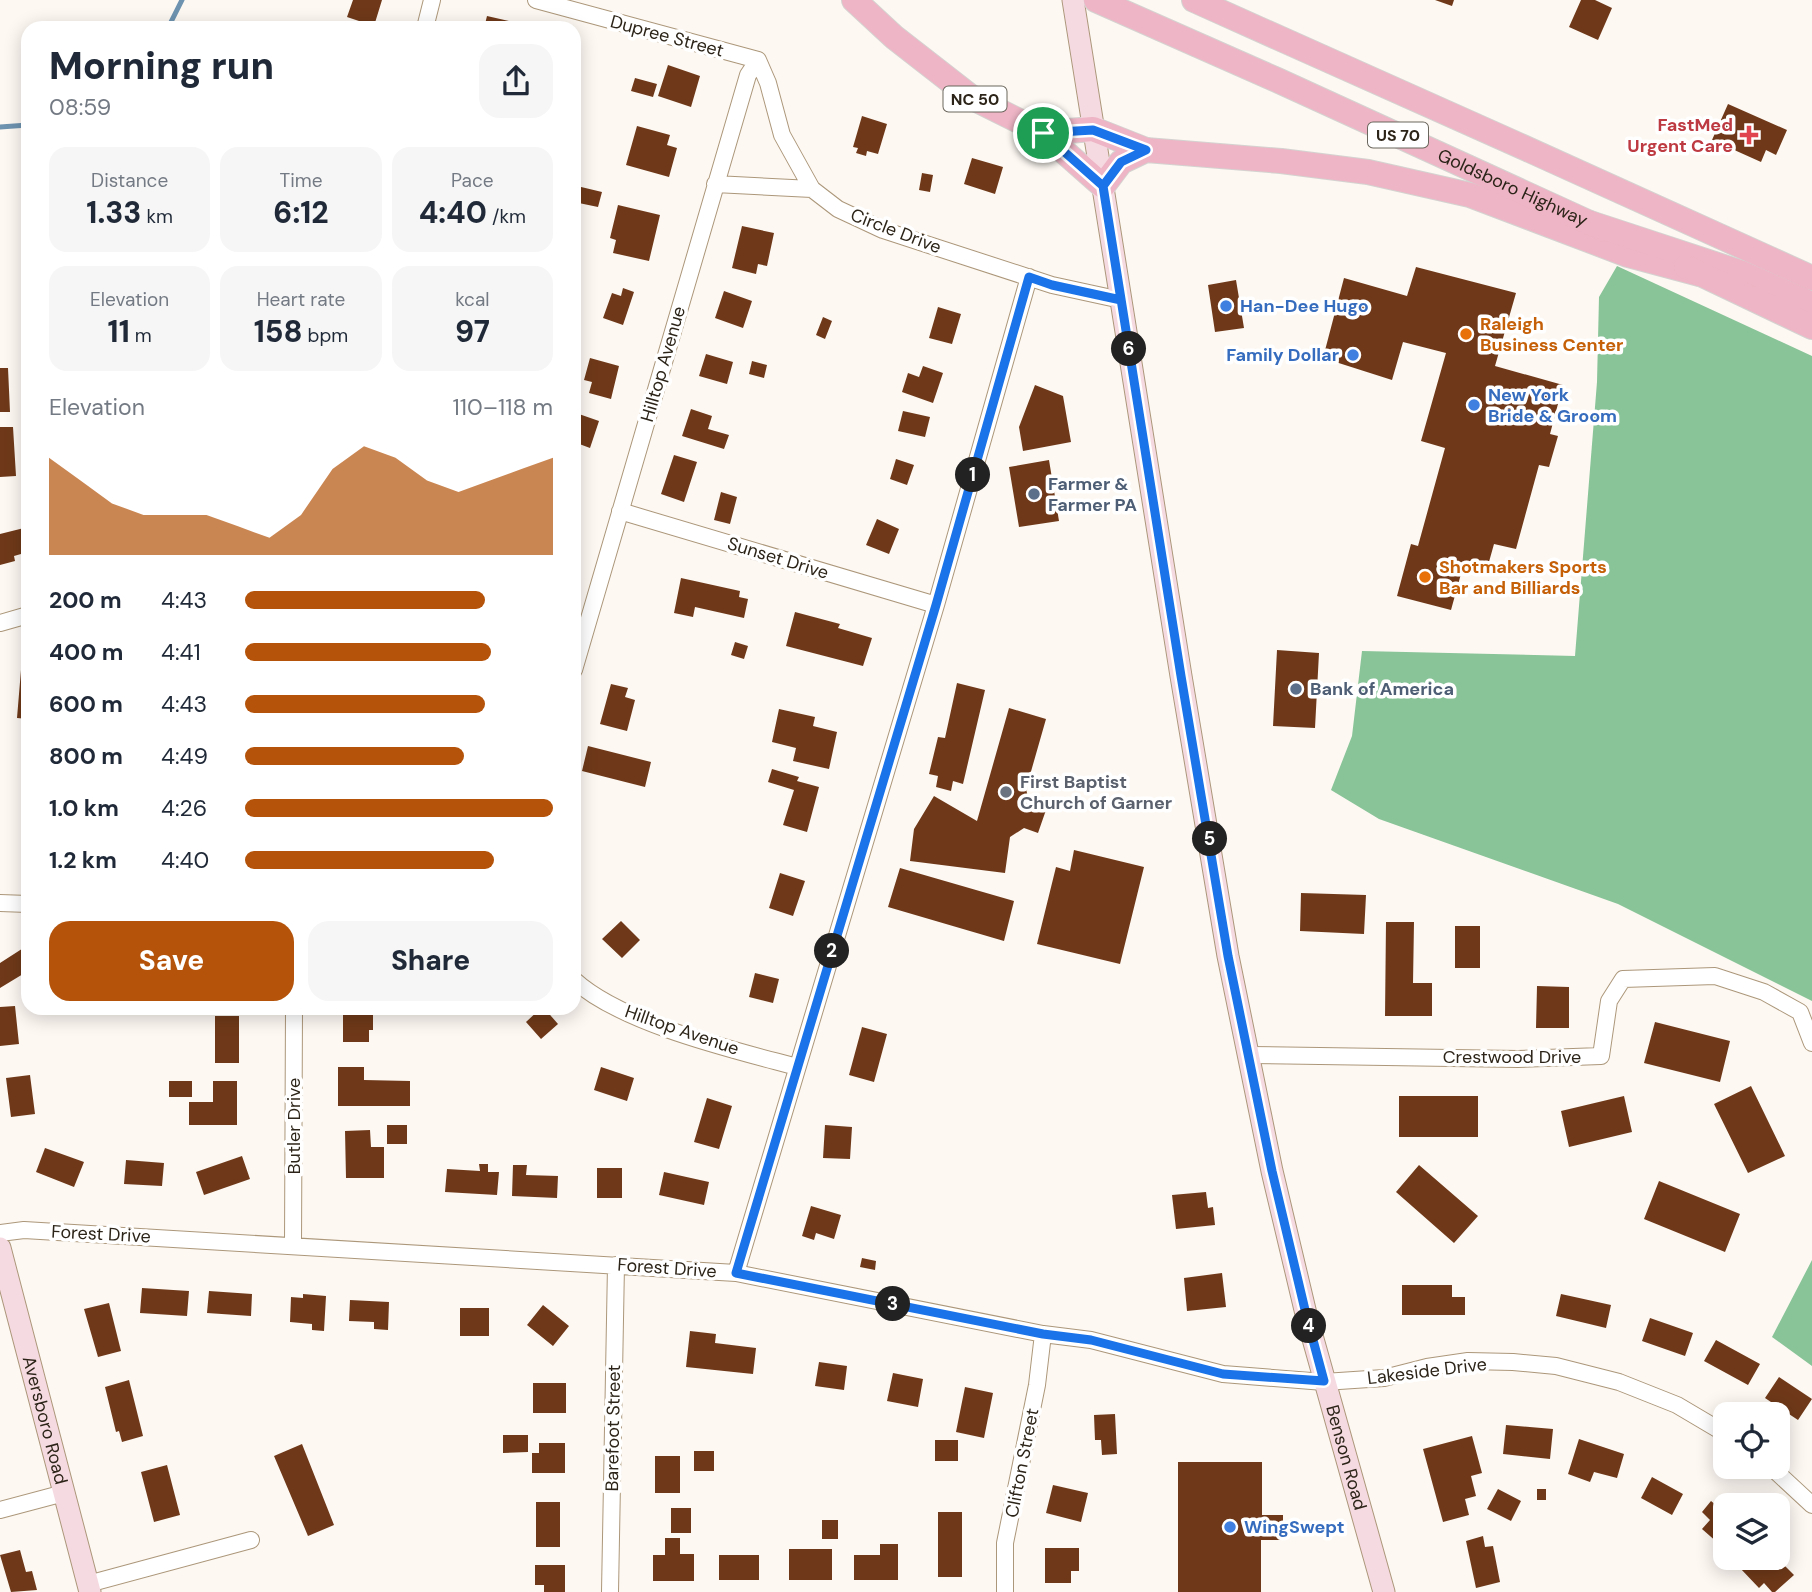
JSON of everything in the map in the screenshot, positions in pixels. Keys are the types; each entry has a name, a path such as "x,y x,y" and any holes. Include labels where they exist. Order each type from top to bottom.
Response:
{"main road":[{"name":"NC 50","path":"854,0 894,37 971,97 1043,133 1103,186"},
{"name":"Benson Road","path":"1073,0 1228,956 1272,1171 1306,1314 1384,1592"},
{"name":"Goldsboro Highway","path":"1096,0 1289,85 1812,327"},
{"name":"US 70","path":"1194,0 1409,94 1625,195 1812,278"},
{"path":"1043,133 1093,130 1146,150 1355,170 1470,195 1628,255 1699,274"},
{"path":"1103,186 1121,162 1146,150"},
{"path":"1586,222 1742,273 1812,304"},
{"name":"Aversboro Road","path":"0,1248 89,1588"}],"street":[{"path":"427,21 432,0"},
{"name":"Dupree Street","path":"536,0 758,60"},
{"name":"Hilltop Avenue","path":"581,646 715,184 748,75 758,60"},
{"name":"Circle Drive","path":"758,60 768,83 782,135 812,189 838,209 883,230 1052,285 1121,300"},
{"path":"715,184 812,189"},
{"path":"736,1273 936,605 1029,277"},
{"name":"Sunset Drive","path":"620,511 936,605"},
{"path":"0,623 21,617"},
{"path":"0,904 21,904"},
{"name":"Crestwood Drive","path":"1250,1055 1518,1059 1601,1056 1609,1001 1623,979 1715,976 1764,992 1800,1012 1812,1043"},
{"name":"Hilltop Avenue","path":"581,984 623,1011 690,1037 797,1067"},
{"name":"Butler Drive","path":"293,1245 295,1015"},
{"name":"Forest Drive","path":"0,1233 24,1230 736,1273 1043,1334 1091,1340 1223,1374 1324,1381"},
{"name":"Barefoot Street","path":"610,1592 616,1265"},
{"name":"Clifton Street","path":"1005,1592 1006,1543 1037,1385 1043,1334"},
{"name":"Lakeside Drive","path":"1324,1381 1384,1378 1427,1367 1468,1361 1556,1366 1619,1382 1677,1405 1713,1426"},
{"path":"1784,1479 1812,1505"},
{"path":"0,1510 64,1493"},
{"path":"89,1588 251,1540"}],"green space":[{"path":"1617,266 1812,356 1812,1001 1618,904 1379,819 1331,790 1352,736 1362,651 1575,656 1597,382 1599,297"},
{"path":"1812,1260 1812,1366 1772,1337"}],"building":[{"path":"353,0 382,0 376,21 359,21 347,17"},
{"path":"1435,0 1454,0 1452,6"},
{"path":"1581,0 1595,0 1612,8 1598,40 1569,27"},
{"path":"487,16 508,21 486,21"},
{"path":"668,65 700,76 691,107 658,96"},
{"path":"635,78 657,84 653,97 631,91"},
{"name":"FastMed Urgent Care","path":"1728,104 1787,130 1776,155 1766,150 1761,162 1712,140"},
{"path":"862,116 887,124 878,154 867,151 866,156 856,153 858,148 853,147"},
{"path":"637,126 670,135 667,145 677,148 669,177 626,165"},
{"path":"972,158 1003,167 995,194 964,184"},
{"path":"922,173 933,175 930,192 919,190"},
{"path":"581,187 602,192 598,207 581,203"},
{"path":"618,205 660,215 649,261 613,253 616,240 610,238"},
{"path":"742,226 774,233 767,266 758,264 756,274 732,268"},
{"path":"1416,267 1516,293 1495,366 1563,385 1550,434 1558,436 1549,467 1539,465 1516,549 1494,544 1487,569 1464,563 1451,610 1397,596 1411,544 1418,546 1445,448 1421,441 1446,353 1403,342 1392,380 1323,358 1344,278 1407,296"},
{"name":"Han-Dee Hugo","path":"1236,280 1244,328 1215,332 1208,285"},
{"path":"623,288 634,292 623,325 603,318 612,293 621,296"},
{"path":"724,291 752,301 743,328 715,318"},
{"path":"938,307 961,314 952,344 929,338"},
{"path":"823,317 832,321 825,339 816,335"},
{"path":"706,354 733,362 727,384 699,376"},
{"path":"590,358 619,366 611,399 589,393 592,382 584,380"},
{"path":"752,361 767,365 764,378 749,374"},
{"path":"923,366 943,373 933,403 902,392 908,373 919,377"},
{"path":"0,368 8,368 10,412 0,412"},
{"path":"1035,385 1063,396 1071,442 1023,451 1019,427"},
{"path":"691,409 712,416 708,429 729,435 724,449 682,436"},
{"path":"903,411 930,417 925,437 898,431"},
{"path":"581,415 599,421 590,448 581,445"},
{"path":"0,427 13,427 16,476 0,477"},
{"path":"674,455 697,462 684,502 661,494"},
{"path":"896,459 914,465 907,485 890,479"},
{"name":"Farmer & Farmer PA","path":"1049,460 1059,521 1019,527 1009,467"},
{"path":"721,492 737,497 730,524 714,520"},
{"path":"877,519 899,529 889,554 866,545"},
{"path":"21,529 21,554 14,556 15,561 0,565 0,534"},
{"path":"681,578 740,591 739,597 748,599 744,618 695,607 693,617 674,613"},
{"path":"795,612 840,624 838,628 872,638 863,666 786,646"},
{"path":"735,642 748,646 744,659 731,655"},
{"name":"Bank of America","path":"1277,650 1319,653 1315,728 1273,726"},
{"path":"21,670 21,718 17,718"},
{"path":"957,683 985,690 963,784 953,781 951,791 936,787 938,776 929,774 938,737 945,738"},
{"path":"611,684 628,688 625,697 635,700 627,731 600,724"},
{"name":"First Baptist Church of Garner","path":"1009,708 1046,719 1026,789 1030,805 1046,810 1038,833 1024,828 1010,837 1005,873 910,861 914,829 934,796 977,821"},
{"path":"779,709 815,717 813,726 837,732 829,769 793,761 796,748 772,742"},
{"path":"588,746 651,762 645,787 582,771"},
{"path":"772,769 799,777 797,781 819,787 807,832 783,825 794,790 768,782"},
{"path":"1074,850 1144,867 1120,964 1037,944 1056,867 1070,871"},
{"path":"900,868 1014,901 1004,941 888,907"},
{"path":"780,873 805,881 793,916 769,908"},
{"path":"1301,893 1366,895 1364,934 1300,931"},
{"path":"621,921 640,940 622,958 602,939"},
{"path":"1386,922 1414,922 1413,983 1432,983 1432,1016 1385,1016"},
{"path":"1455,926 1480,926 1480,968 1455,968"},
{"path":"21,950 21,975 0,988 0,963"},
{"path":"755,973 779,979 773,1003 749,997"},
{"path":"1537,986 1569,987 1569,1028 1536,1028"},
{"path":"15,1006 19,1044 0,1046 0,1007"},
{"path":"343,1015 373,1015 373,1030 369,1030 369,1042 343,1042"},
{"path":"534,1015 550,1015 558,1024 541,1039 526,1022"},
{"path":"215,1016 239,1016 239,1063 215,1063"},
{"path":"1655,1022 1730,1041 1720,1082 1644,1063"},
{"path":"862,1027 887,1034 874,1082 849,1075"},
{"path":"338,1067 364,1067 364,1080 410,1081 410,1106 338,1106"},
{"path":"601,1067 634,1078 627,1101 594,1090"},
{"path":"30,1075 35,1114 11,1117 6,1078"},
{"path":"169,1081 192,1081 192,1097 169,1097"},
{"path":"213,1081 237,1081 237,1125 189,1125 189,1102 213,1102"},
{"path":"1751,1086 1785,1156 1748,1173 1714,1104"},
{"path":"1399,1096 1478,1096 1478,1137 1399,1137"},
{"path":"1624,1096 1632,1132 1569,1147 1561,1111"},
{"path":"707,1098 732,1106 719,1149 694,1142"},
{"path":"387,1125 407,1125 407,1144 387,1144"},
{"path":"825,1125 852,1127 850,1159 823,1158"},
{"path":"370,1130 371,1147 384,1147 384,1178 346,1178 345,1131"},
{"path":"45,1148 84,1162 74,1187 36,1172"},
{"path":"242,1156 250,1179 204,1195 196,1172"},
{"path":"126,1160 164,1163 162,1186 124,1184"},
{"path":"479,1164 488,1164 488,1172 499,1172 497,1195 445,1192 447,1169 480,1171"},
{"path":"513,1165 527,1165 526,1175 558,1176 557,1198 512,1196"},
{"path":"1419,1165 1478,1216 1454,1243 1396,1192"},
{"path":"597,1168 622,1168 622,1198 597,1198"},
{"path":"664,1172 709,1182 704,1205 659,1195"},
{"path":"1659,1181 1740,1214 1725,1252 1644,1219"},
{"path":"1206,1192 1208,1208 1213,1207 1215,1225 1176,1229 1172,1195"},
{"path":"811,1206 841,1215 834,1239 816,1233 814,1240 802,1236"},
{"path":"862,1258 876,1261 875,1270 860,1267"},
{"path":"1222,1273 1226,1307 1187,1311 1184,1278"},
{"path":"1402,1285 1452,1285 1452,1297 1465,1297 1465,1315 1402,1315"},
{"path":"142,1288 189,1291 187,1316 140,1313"},
{"path":"209,1291 252,1294 251,1316 207,1313"},
{"path":"303,1294 326,1296 324,1331 312,1330 312,1324 290,1322 291,1297 303,1298"},
{"path":"1561,1294 1611,1305 1606,1328 1556,1316"},
{"path":"350,1300 389,1302 388,1330 374,1329 374,1322 349,1321"},
{"path":"109,1303 121,1351 98,1357 84,1309"},
{"path":"543,1305 569,1326 553,1346 527,1325"},
{"path":"460,1308 489,1308 489,1336 460,1336"},
{"path":"1650,1318 1693,1333 1685,1356 1642,1341"},
{"path":"690,1331 716,1334 715,1343 756,1348 753,1374 686,1367"},
{"path":"1716,1340 1760,1364 1748,1385 1704,1361"},
{"path":"819,1362 847,1366 844,1390 815,1386"},
{"path":"893,1373 923,1379 918,1407 887,1401"},
{"path":"1779,1377 1812,1399 1798,1420 1790,1415 1790,1402 1771,1402 1765,1398"},
{"path":"129,1380 143,1436 122,1442 119,1431 116,1432 105,1387"},
{"path":"533,1383 566,1383 566,1413 533,1413"},
{"path":"965,1387 993,1393 984,1438 956,1432"},
{"path":"1115,1414 1117,1454 1102,1455 1101,1440 1095,1440 1094,1415"},
{"path":"1506,1425 1553,1429 1550,1459 1503,1454"},
{"path":"503,1435 528,1435 528,1452 503,1453"},
{"path":"1472,1436 1482,1473 1471,1476 1476,1496 1465,1499 1469,1515 1443,1522 1423,1449"},
{"path":"1579,1439 1624,1454 1617,1478 1594,1472 1590,1482 1568,1474"},
{"path":"935,1440 958,1440 958,1461 935,1461"},
{"path":"539,1443 565,1443 565,1473 532,1473 532,1453 539,1453"},
{"path":"302,1444 334,1525 308,1536 274,1456"},
{"path":"694,1451 714,1451 714,1471 694,1471"},
{"path":"655,1456 680,1456 680,1493 655,1493"},
{"name":"WingSwept","path":"1178,1462 1262,1462 1262,1515 1283,1515 1283,1540 1261,1540 1261,1592 1178,1592"},
{"path":"167,1465 180,1515 154,1522 141,1472"},
{"path":"1652,1477 1683,1494 1672,1515 1641,1498"},
{"path":"1053,1485 1088,1493 1081,1522 1046,1513"},
{"path":"1498,1489 1521,1501 1511,1521 1487,1509"},
{"path":"1537,1489 1546,1489 1546,1500 1537,1500"},
{"path":"1711,1501 1713,1503 1713,1539 1702,1529 1710,1520 1702,1512"},
{"path":"536,1502 560,1502 560,1547 536,1547"},
{"path":"671,1508 691,1508 691,1533 671,1533"},
{"path":"938,1512 962,1512 962,1577 938,1577"},
{"path":"822,1520 838,1520 838,1539 822,1539"},
{"path":"1483,1536 1485,1547 1493,1546 1500,1582 1476,1588 1466,1541"},
{"path":"665,1538 680,1538 680,1554 694,1554 694,1581 653,1581 653,1555 665,1555"},
{"path":"880,1544 898,1544 898,1580 854,1580 854,1555 880,1555"},
{"path":"1045,1548 1079,1548 1079,1571 1071,1571 1071,1583 1045,1583"},
{"path":"789,1549 832,1549 832,1580 789,1580"},
{"path":"20,1550 26,1572 32,1571 37,1590 11,1592 0,1555"},
{"path":"719,1555 759,1555 759,1580 719,1580"},
{"path":"535,1565 565,1565 565,1592 544,1592 544,1585 535,1585"},
{"path":"1742,1570 1789,1570 1794,1575 1775,1592 1764,1583 1759,1588"}],"waterway":[{"path":"172,21 182,0"},
{"path":"0,127 21,126"}],"place":[{"name":"FastMed Urgent Care","path":"1749,135"},
{"name":"Han-Dee Hugo","path":"1226,306"},
{"name":"Raleigh Business Center","path":"1466,334"},
{"name":"Family Dollar","path":"1353,355"},
{"name":"New York Bride & Groom","path":"1474,405"},
{"name":"Farmer & Farmer PA","path":"1034,494"},
{"name":"Shotmakers Sports Bar and Billiards","path":"1425,577"},
{"name":"Bank of America","path":"1296,689"},
{"name":"First Baptist Church of Garner","path":"1006,792"},
{"name":"WingSwept","path":"1230,1527"}],"route":[{"path":"1043,133 1093,130 1146,150 1121,162 1103,186 1228,956 1272,1171 1324,1381 1223,1374 1091,1340 1043,1334 736,1273 936,605 1029,277 1052,285 1121,300 1103,186 1043,133"}]}
